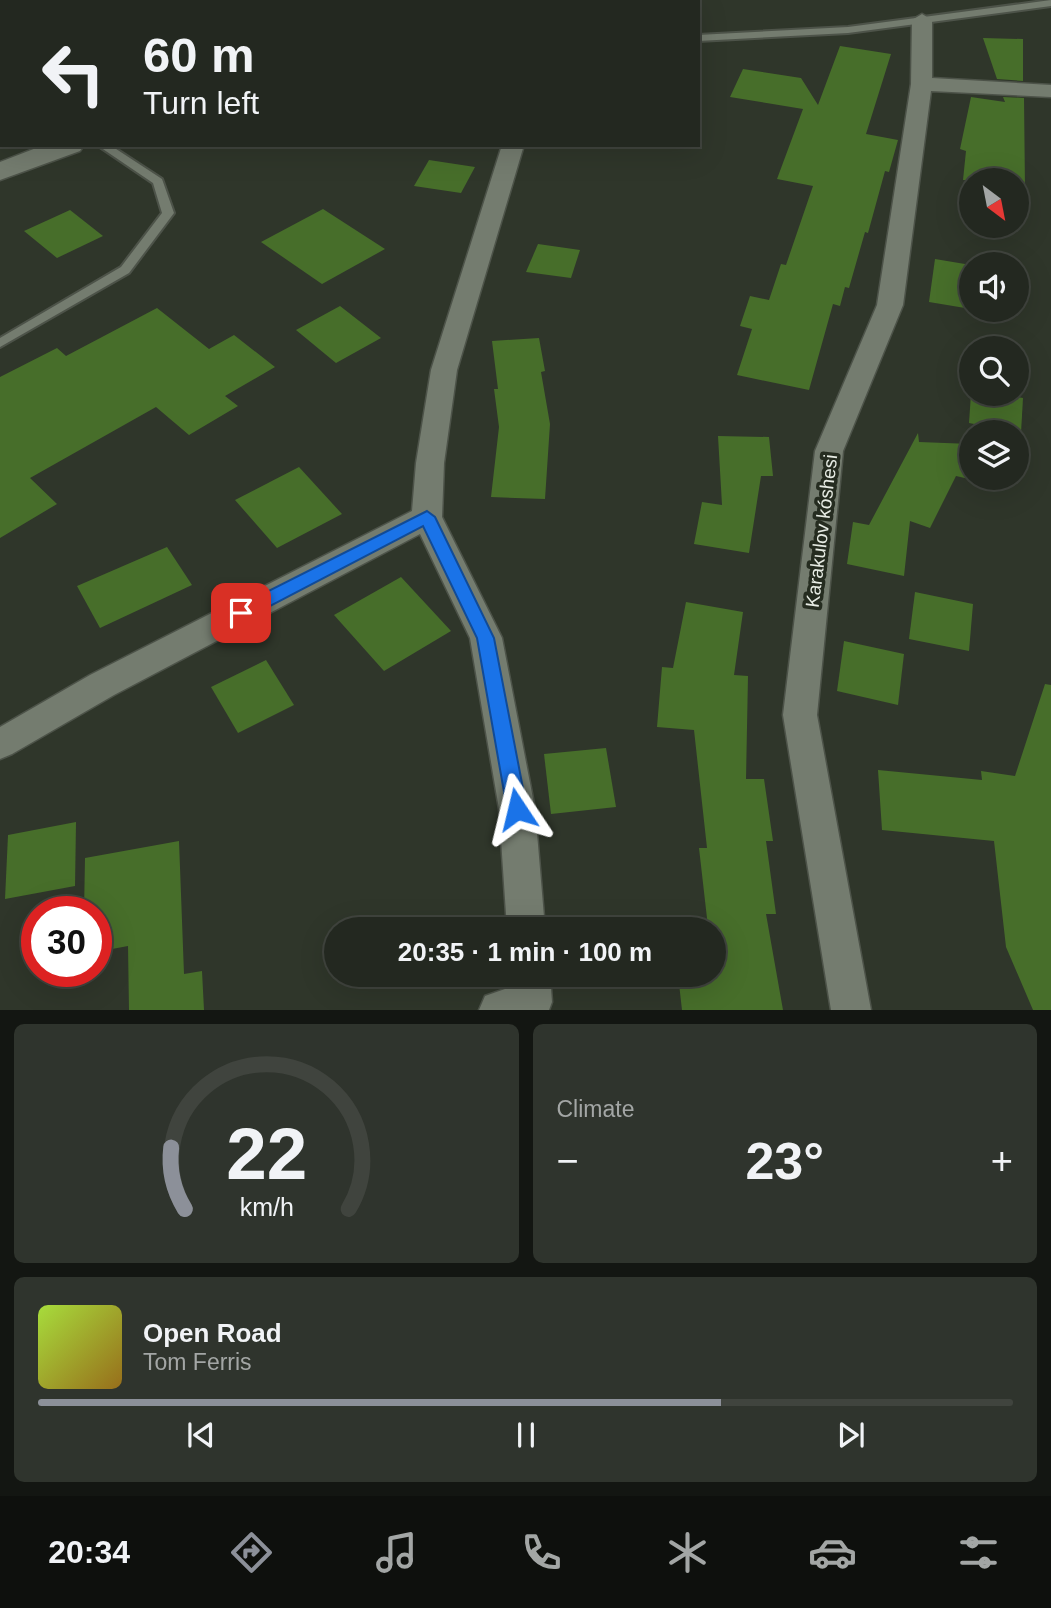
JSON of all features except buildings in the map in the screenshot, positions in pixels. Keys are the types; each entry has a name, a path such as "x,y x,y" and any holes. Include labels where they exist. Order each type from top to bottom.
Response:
{"street":[{"name":"Karakulov kóshesi","path":"851,1010 800,715 830,451 890,306 921,84 922,20"},
{"path":"921,84 1051,91"},
{"path":"0,172 65,147"},
{"path":"512,147 444,370 430,463 427,517 486,638 517,809 525,917"},
{"path":"0,744 102,685 427,517"}],"lane":[{"path":"700,38 848,30 1051,3"},
{"path":"0,343 125,270 168,213 158,181 105,147"}],"route":[{"path":"241,613 427,517 486,638 517,809"}]}
